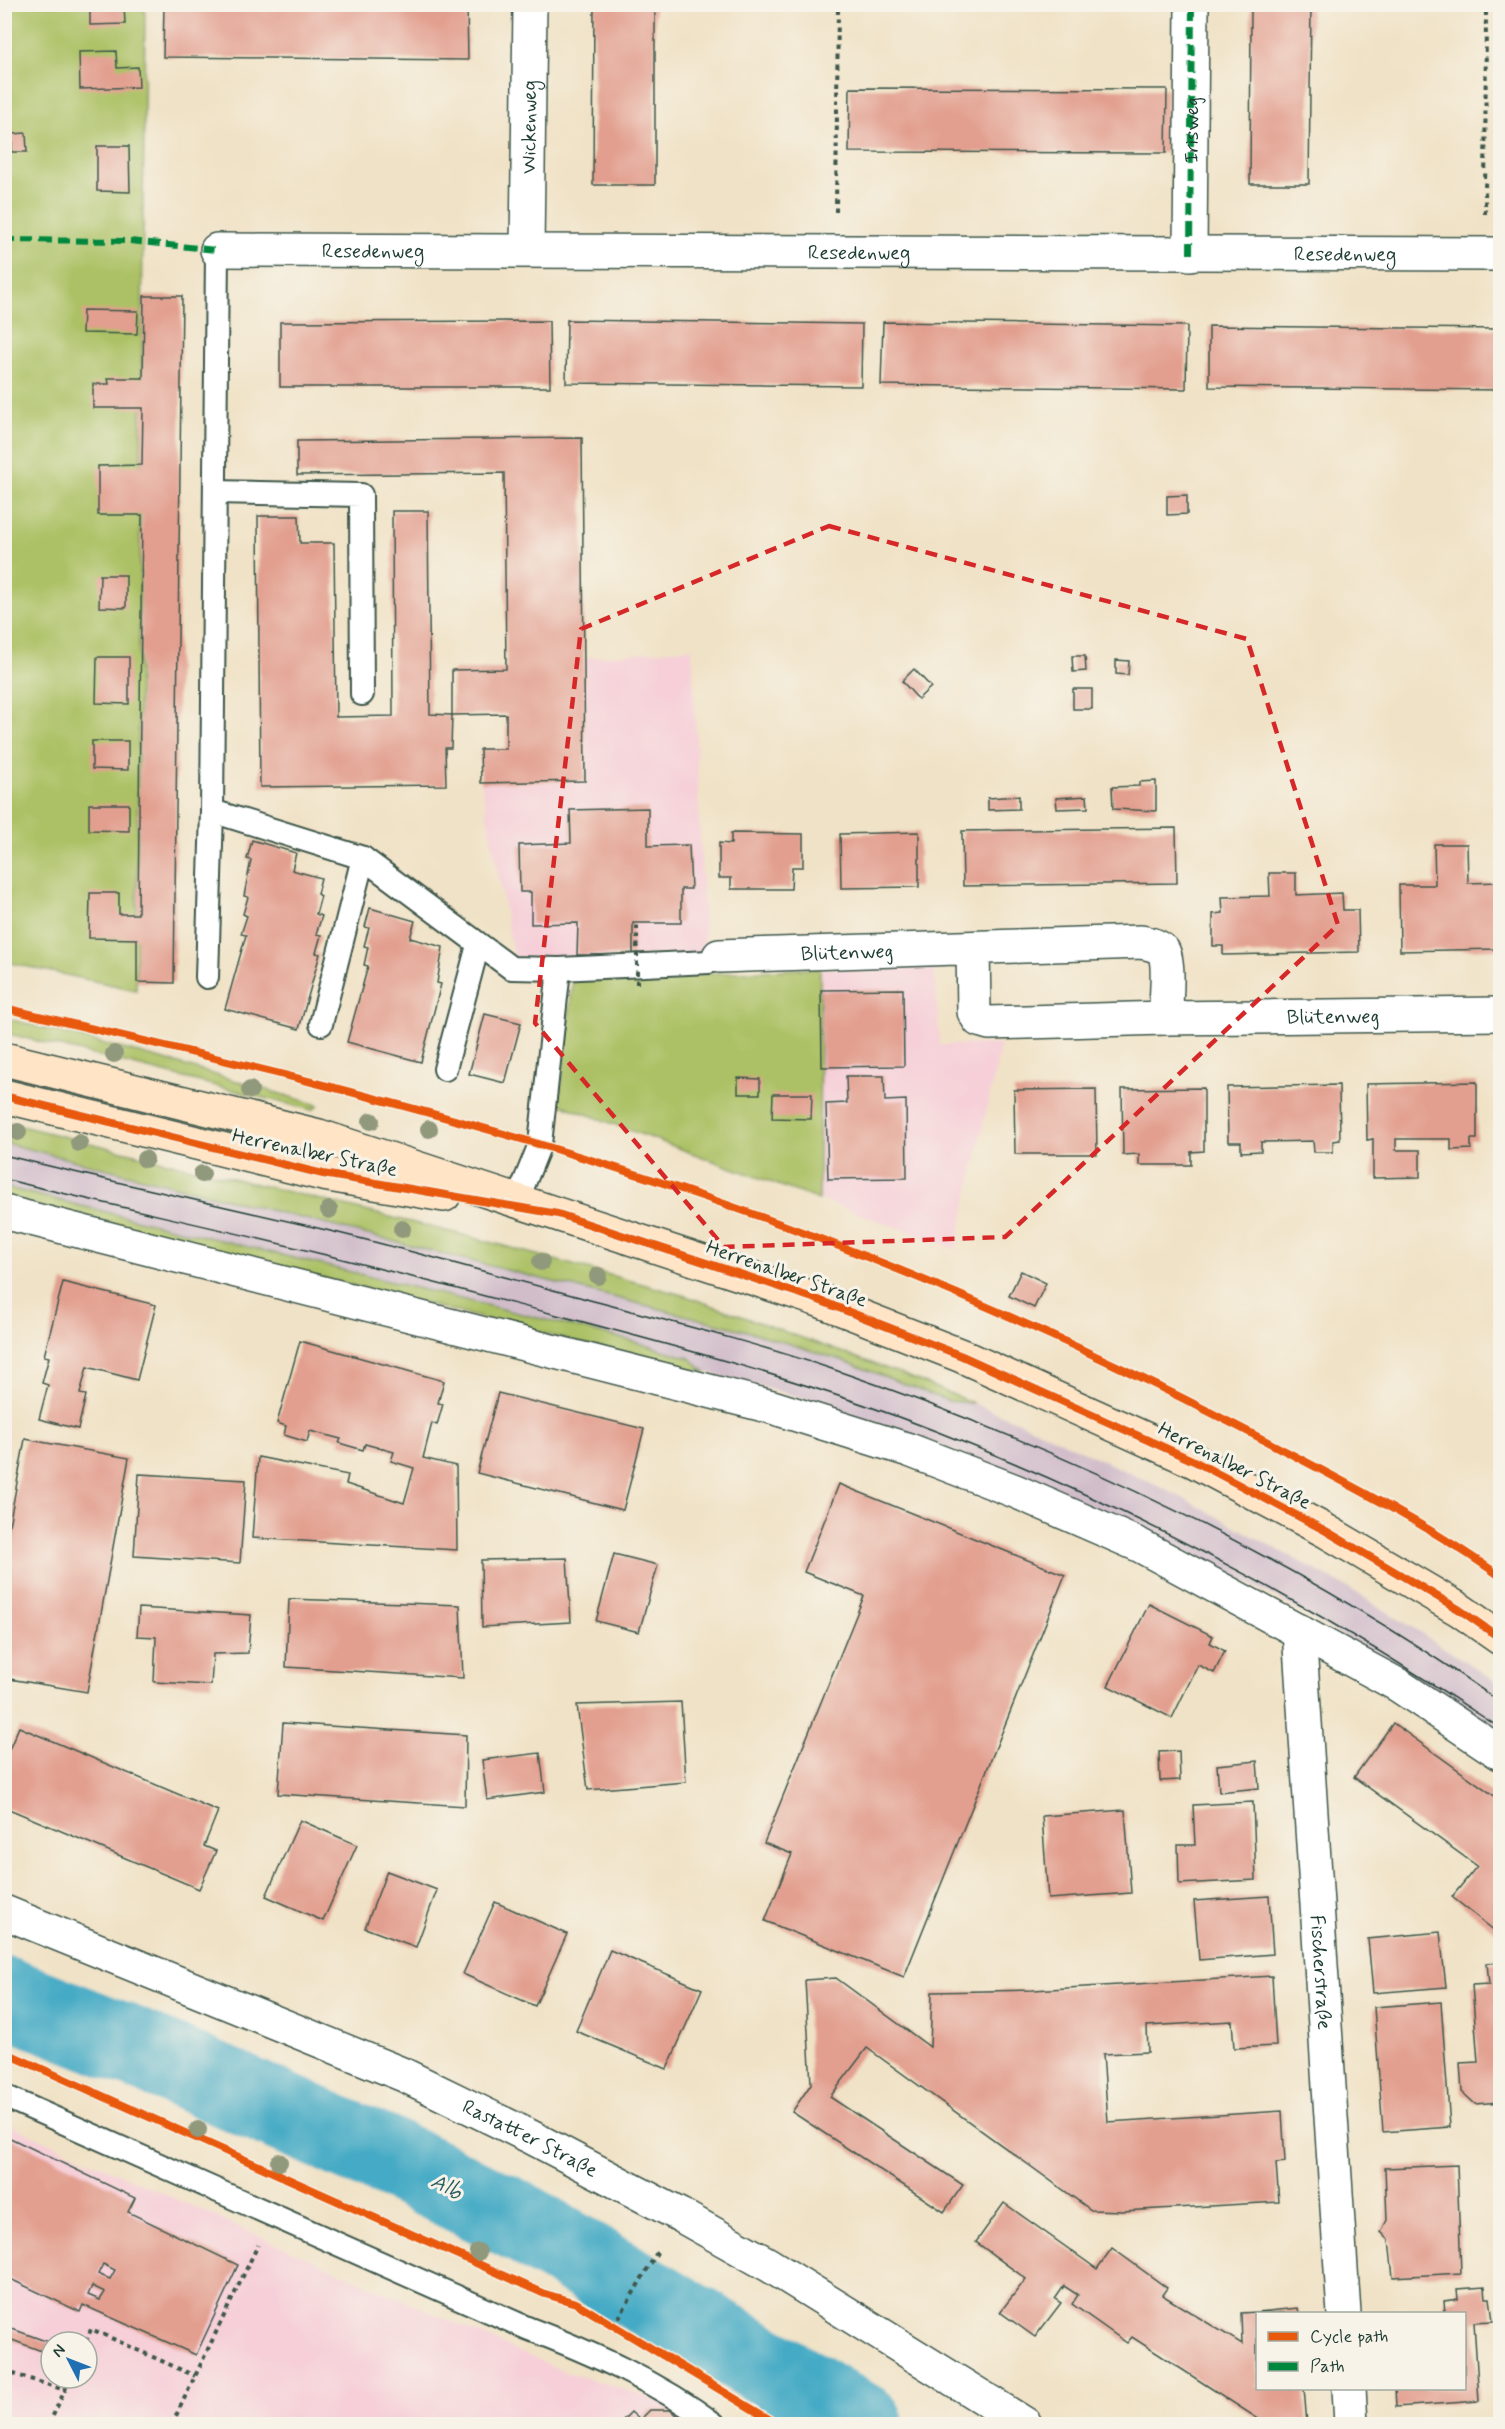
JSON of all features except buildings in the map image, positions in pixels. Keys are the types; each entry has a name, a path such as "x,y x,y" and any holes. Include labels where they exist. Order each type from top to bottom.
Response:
{"main road":[{"name":"Herrenalber Straße","path":"4,1059 319,1136 816,1299 962,1356 1084,1409 1194,1461 1326,1531 1460,1610 1500,1638"},
{"name":"Herrenalber Straße","path":"4,1096 323,1174 558,1214"}],"street":[{"name":"Wickenweg","path":"527,250 530,4"},
{"name":"Irisweg","path":"1190,254 1192,4"},
{"name":"Resedenweg","path":"217,250 1492,254"},
{"name":"Blütenweg","path":"719,956 1141,942 1154,945 1163,951 1166,961 1166,1018"},
{"name":"Blütenweg","path":"973,948 974,1012 979,1020 989,1023 1166,1018 1500,1014"},
{"path":"4,1212 761,1404 909,1450 1015,1491 1139,1545 1398,1685 1500,1753"},
{"name":"Fischerstraße","path":"1299,1631 1344,2312"},
{"name":"Rastatter Straße","path":"4,1912 404,2075 531,2137 680,2215 769,2265 1025,2424"},
{"path":"1349,2390 1351,2424"}],"lane":[{"path":"207,977 212,811 217,250"},
{"path":"215,492 361,495 362,694"},
{"path":"212,811 363,858 511,968 560,969 709,962 719,956"},
{"path":"321,1024 363,858"},
{"path":"445,1069 478,945"},
{"path":"517,1201 540,1144 560,969"},
{"path":"4,2096 527,2328 584,2349 633,2374 714,2424"}],"path":[{"path":"835,252 838,4"},
{"path":"1486,4 1492,254"},
{"path":"637,924 637,984"},
{"path":"172,2424 272,2215"},
{"path":"614,2326 656,2254"},
{"path":"99,2333 195,2376"},
{"path":"4,2371 39,2382"},
{"path":"49,2424 65,2390"}],"highlighted area":[{"path":"829,526 1247,639 1338,925 1005,1237 724,1247 535,1023 581,629"}],"shaded area":[{"path":"692,648 705,954 514,959 481,783 586,782 585,658"},
{"path":"934,965 940,1045 1001,1044 956,1249 559,1104 820,968"},
{"path":"5,1143 751,1332 844,1361 948,1401 973,1403 1035,1429 1179,1496 1350,1589 1413,1628 1500,1684 1500,1739 1384,1661 1280,1600 1159,1538 1042,1485 908,1433 795,1396 705,1372 690,1358 628,1340 5,1187"},
{"path":"5,2123 565,2372 663,2401 694,2424 5,2424"}],"green space":[{"path":"5,5 145,5 136,990 5,962"},
{"path":"820,968 819,1200 559,1104 573,980"},
{"path":"5,1018 169,1061 318,1105 312,1110 5,1033"},
{"path":"5,1122 471,1237 686,1296 902,1374 973,1403 948,1401 844,1361 751,1332 5,1143"},
{"path":"4,1187 628,1340 690,1358 705,1372 596,1347 5,1198"}],"waterway":[{"name":"Alb","path":"4,1996 123,2043 398,2162 524,2224 864,2424"}],"tram line":[{"path":"4,1155 417,1253 766,1348 919,1400 1006,1434 1093,1472 1262,1555 1344,1601 1423,1650 1500,1702"},
{"path":"4,1179 326,1255 602,1327 747,1367 891,1414 1012,1462 1156,1528 1297,1603 1500,1728"}],"marked path":[{"path":"1190,254 1192,4"},
{"path":"4,240 130,241 217,250"}],"cycle path":[{"path":"4,1008 411,1108 635,1174 812,1236 987,1307 1157,1385 1374,1498 1470,1555 1500,1576"},
{"path":"4,1096 323,1174 558,1214 816,1299 962,1356 1194,1461 1326,1531 1460,1610 1500,1638"},
{"path":"4,2052 545,2294 576,2303 777,2424"}]}
